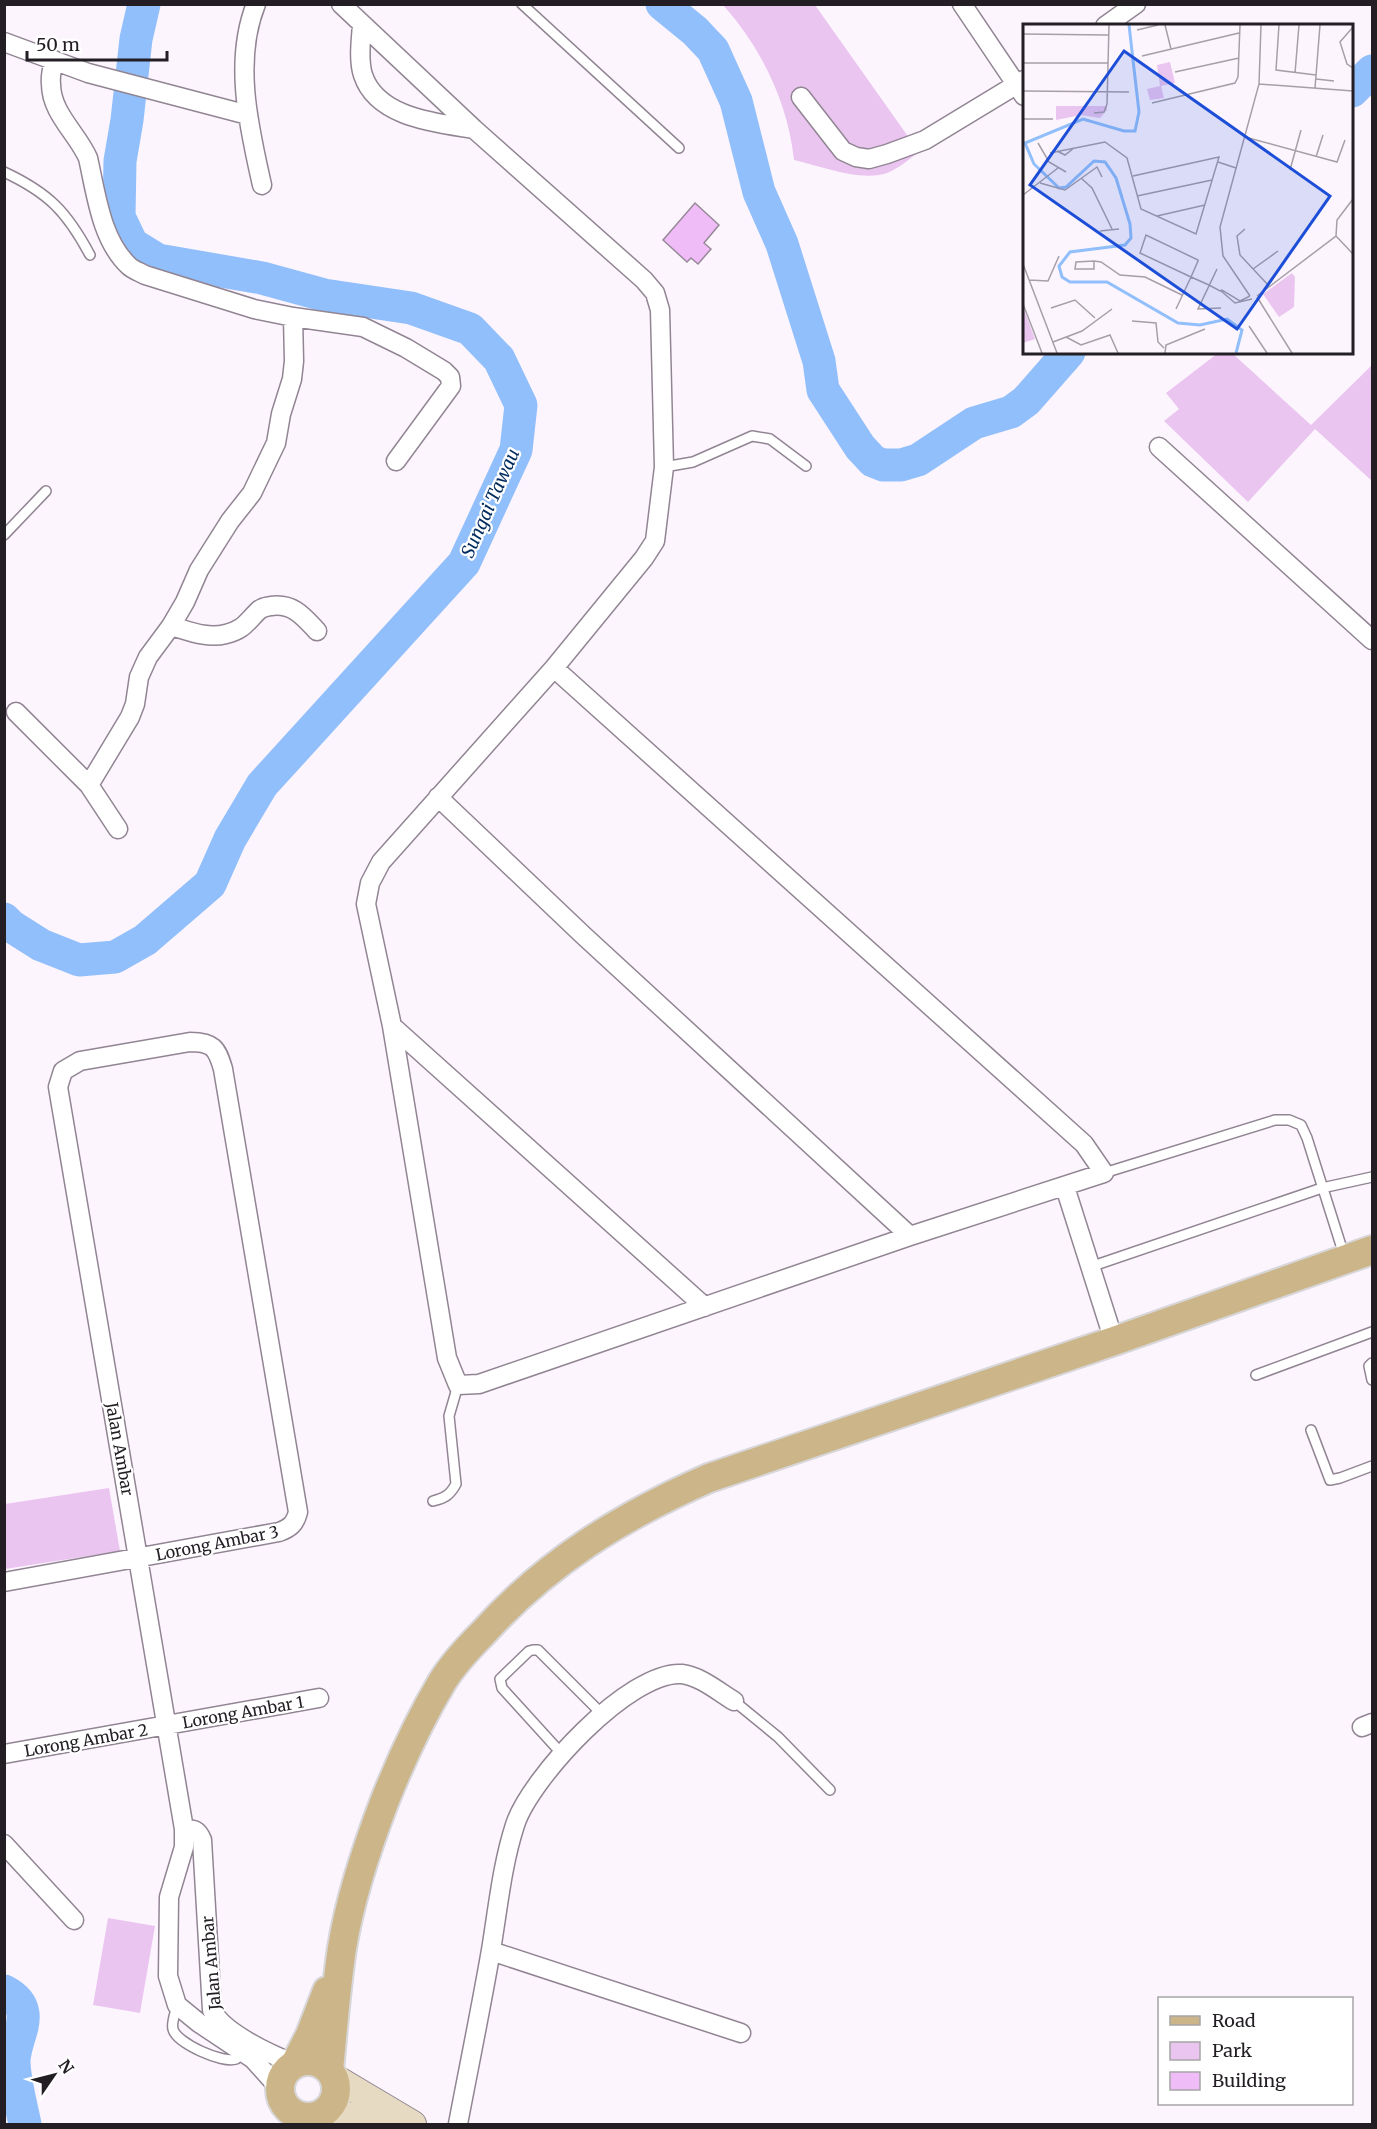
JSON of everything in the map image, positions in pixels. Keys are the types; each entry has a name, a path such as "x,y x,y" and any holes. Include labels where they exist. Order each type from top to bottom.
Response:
{"main road":[{"path":"343,1947 331,2073 336,2086 336,2096 320,2117 294,2115 280,2105 284,2074 295,2064 310,2036 343,1947 360,1874 375,1827 411,1742 443,1681 462,1655 490,1625 543,1575 625,1518 710,1478 1364,1258"},
{"path":"295,2064 313,2061 331,2073"}],"street":[{"path":"256,4 248,24 244,72 248,115 262,185"},
{"path":"341,4 474,129 644,280 655,293 660,310 664,467 656,541 554,668 381,862 370,883 366,904 392,1026 447,1358 458,1385 479,1384 910,1236 1104,1173 1084,1144 554,668"},
{"path":"801,97 843,151 856,157 869,159 925,140 1022,87 962,4"},
{"path":"1108,24 1136,4"},
{"path":"362,24 362,74 368,87 377,96 389,106 420,120 474,129"},
{"path":"4,42 87,73 248,115"},
{"path":"54,60 50,83 54,103 88,158 108,236 117,252 130,267 145,275 254,309 363,327 406,348 450,377 451,386 396,460"},
{"path":"89,785 130,717 135,704 139,677 148,657 171,626 199,570 230,521 252,493 276,443 281,414 292,379 293,317"},
{"path":"1158,447 1372,640"},
{"path":"171,626 206,636 224,635 243,628 261,608 274,606 299,611 317,631"},
{"path":"16,712 89,785 118,829"},
{"path":"438,797 583,935 910,1236"},
{"path":"392,1026 705,1306"},
{"name":"Lorong Ambar 3","path":"4,1582 279,1532 293,1525 298,1512 219,1055 212,1045 190,1042 80,1061 63,1071"},
{"name":"Jalan Ambar","path":"63,1071 58,1087 184,1829 184,1847 169,1897 168,1976 171,1991 177,2005 262,2068 280,2105"},
{"path":"1065,1186 1114,1341"},
{"path":"458,2124 504,1870 516,1822 532,1793 562,1754 603,1715 650,1681 682,1674 693,1677 734,1701"},
{"name":"Lorong Ambar 1","path":"167,1725 319,1698"},
{"name":"Lorong Ambar 2","path":"4,1754 167,1725"},
{"name":"Jalan Ambar","path":"184,1829 195,1829 200,1833 202,1840 212,2010 216,2018 266,2053 295,2064"},
{"path":"4,1844 74,1920"},
{"path":"491,1951 741,2033"},
{"path":"177,2005 196,2004 210,1991"},
{"path":"331,2073 413,2124"},
{"path":"320,2117 391,2124"}],"lane":[{"path":"522,4 679,148"},
{"path":"4,172 29,184 60,207 90,255"},
{"path":"664,467 693,462 752,436 770,439 806,466"},
{"path":"4,535 46,491"},
{"path":"1104,1173 1275,1120 1289,1120 1301,1125 1322,1188 1364,1258"},
{"path":"1090,1267 1322,1188 1372,1177"},
{"path":"1256,1375 1372,1332"},
{"path":"1372,1363 1369,1366 1372,1380"},
{"path":"433,1501 445,1498 456,1484 449,1416 458,1385"},
{"path":"1311,1430 1330,1480 1372,1466"},
{"path":"562,1754 502,1688 500,1678 529,1652 538,1650 603,1715"},
{"path":"734,1701 778,1737 830,1790"}],"green space":[{"path":"723,5 815,5 919,152 887,173 865,176 794,160 786,118 771,77 761,57 737,21"},
{"path":"1217,354 1233,354 1311,425 1372,365 1372,481 1315,429 1248,502 1164,421 1179,409 1166,393"},
{"path":"109,1488 120,1551 5,1569 5,1504"},
{"path":"108,1918 155,1926 140,2013 93,2005"}],"building":[{"path":"695,203 719,225 704,243 711,249 698,264 691,258 687,262 663,240"}],"waterway":[{"name":"Sungai Tawau","path":"4,919 41,945 79,960 115,957 145,940 210,884 230,839 262,785 464,563 516,450 521,405 499,359 470,329 411,308 324,295 262,278 158,260 132,244 119,217 120,161 136,39 144,4"},
{"name":"Sungai Tawau","path":"662,4 695,31 713,50 736,101 759,192 782,244 819,361 823,390 860,447 873,461 883,465 901,465 918,460 974,423 1011,412 1026,401 1067,354"},
{"name":"Sungai Tawau","path":"1353,90 1372,71"},
{"name":"Sungai Tawau","path":"4,1991 15,1998 23,2015 14,2063 25,2124"}]}
